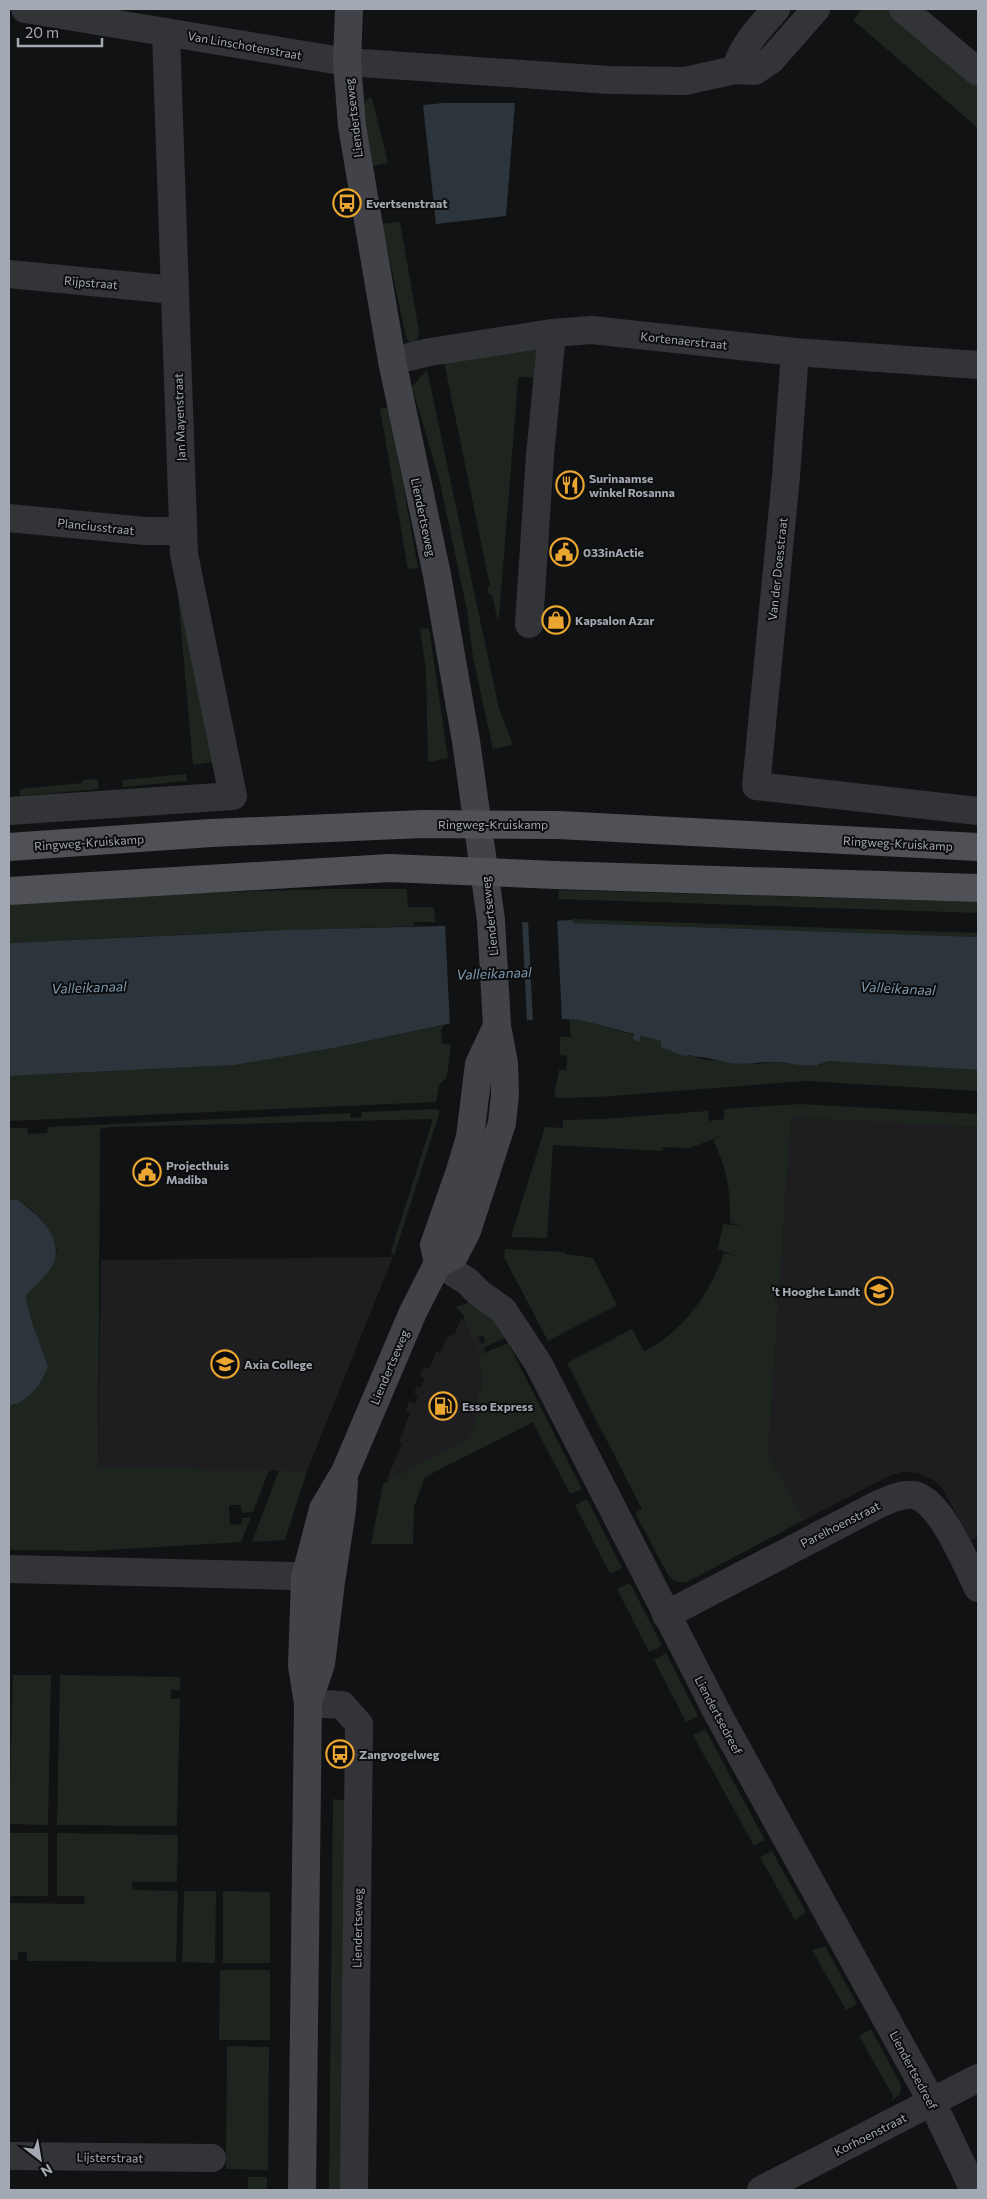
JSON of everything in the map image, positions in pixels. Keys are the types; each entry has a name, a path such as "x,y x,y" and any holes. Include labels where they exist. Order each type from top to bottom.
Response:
{"main road":[{"name":"Ringweg-Kruiskamp","path":"9,848 211,833 423,824 577,826 978,848"},
{"path":"9,891 389,868 978,888"}],"street":[{"name":"Van Linschotenstraat","path":"25,9 347,62"},
{"name":"Liendertseweg","path":"302,2190 308,1703 302,1666 318,1580 323,1509 345,1472 413,1312 438,1264 434,1245 470,1137 479,1064 497,1026 491,920 466,741 442,603 392,362 352,126 347,62 349,9"},
{"path":"735,70 739,56 750,37 776,9"},
{"path":"347,62 609,80 685,81 735,70 755,71 771,60 816,9"},
{"path":"904,9 978,72"},
{"name":"Jan Mayenstraat","path":"9,812 232,796 184,554 166,32"},
{"name":"Rijpstraat","path":"9,274 174,290"},
{"name":"Kortenaerstraat","path":"392,362 430,352 552,333 592,330 795,352 978,365"},
{"path":"529,624 540,456 552,333"},
{"name":"Van der Doesstraat","path":"795,352 786,476 756,786 978,811"},
{"name":"Planciusstraat","path":"9,518 145,531 183,531"},
{"name":"Liendertsedreef","path":"438,1264 467,1281 503,1310 538,1363 719,1716 932,2102 974,2190"},
{"name":"Parelhoenstraat","path":"666,1615 877,1504 900,1495 913,1495 927,1500 934,1506 978,1588"},
{"path":"9,1569 292,1576 318,1580"},
{"name":"Liendertseweg","path":"308,1703 342,1705 359,1724 354,2190"},
{"name":"Korhoenstraat","path":"761,2190 978,2078"},
{"name":"Lijsterstraat","path":"9,2156 212,2158"}],"shaded area":[{"path":"862,9 887,9 978,88 978,128 853,20"},
{"path":"369,98 372,98 388,163 372,166 363,105"},
{"path":"400,222 419,331 417,342 411,345 406,337 382,224"},
{"path":"541,342 537,378 520,377 518,379 499,618 497,617 492,595 489,595 487,587 490,586 444,362"},
{"path":"427,370 499,709 513,745 493,749 473,658 467,610 439,478 412,387"},
{"path":"389,407 418,568 408,569 380,409"},
{"path":"177,584 217,761 193,765"},
{"path":"429,628 448,758 428,762 426,670 420,629"},
{"path":"186,774 187,781 123,787 122,780"},
{"path":"98,779 99,789 20,796 20,789 83,783 82,780"},
{"path":"328,889 407,889 408,907 434,907 435,922 414,922 414,926 9,943 9,902"},
{"path":"559,890 978,902 978,913 558,899"},
{"path":"572,919 978,933 978,937 572,923"},
{"path":"569,1020 584,1021 635,1035 639,1041 641,1036 662,1041 692,1057 708,1060 807,1065 822,1065 828,1061 978,1070 978,1091 805,1081 598,1097 557,1098 554,1095 559,1070 566,1070 567,1056 560,1055 560,1037 571,1037"},
{"path":"444,1025 441,1030 442,1044 451,1045 447,1077 439,1085 436,1102 9,1121 9,1076 235,1065 339,1047"},
{"path":"800,1104 978,1114 978,1127 791,1117 768,1454 804,1520 686,1582 678,1582 668,1575 635,1513 642,1509 567,1363 632,1329 644,1352 671,1333 693,1310 711,1283 724,1253 737,1256 718,1249 723,1224 743,1226 730,1223 730,1201 725,1170 713,1140 726,1134 690,1148 663,1147 662,1151 553,1145 547,1238 511,1237 545,1127 563,1128 563,1120 708,1111 709,1121 724,1119 724,1109"},
{"path":"436,1109 440,1111 394,1256 391,1251 433,1119 112,1127 100,1129 98,1468 269,1470 253,1512 242,1513 241,1505 229,1505 230,1525 242,1524 242,1518 251,1517 241,1542 91,1551 9,1550 9,1406 15,1405 48,1367 32,1323 26,1296 53,1264 57,1249 33,1211 17,1199 9,1200 9,1128 27,1128 28,1134 47,1133 48,1127 350,1113 351,1118 362,1117 362,1112"},
{"name":"'t Hooghe Landt","path":"791,1116 978,1127 978,1537 971,1541 942,1488 934,1480 918,1473 902,1472 891,1475 804,1520 768,1454"},
{"path":"505,1249 565,1252 565,1254 593,1258 617,1305 548,1341 504,1257"},
{"name":"Axia College","path":"393,1257 307,1471 98,1468 101,1260"},
{"path":"470,1302 484,1306 505,1338 478,1350 478,1345 485,1343 484,1336 472,1337 463,1315 456,1307"},
{"path":"461,1319 471,1324 497,1372 469,1440 389,1482 387,1479 402,1444 399,1442 410,1414 406,1411 409,1401 415,1404 418,1396 414,1393 417,1386 421,1387 425,1379 420,1376 424,1367 429,1369 436,1352 440,1353 446,1339 455,1333"},
{"path":"508,1343 582,1489 570,1494 533,1422 425,1477 414,1507 413,1544 371,1544 383,1484 469,1438 483,1405 476,1401 483,1384 479,1355"},
{"path":"279,1470 307,1471 285,1540 252,1542"},
{"path":"587,1499 622,1568 610,1574 575,1505"},
{"path":"630,1583 662,1646 649,1652 617,1589"},
{"path":"666,1653 698,1716 686,1722 654,1660"},
{"path":"13,1675 51,1675 48,1825 9,1824"},
{"path":"60,1675 180,1677 180,1690 171,1690 171,1699 180,1699 177,1826 57,1825"},
{"path":"705,1729 765,1840 754,1846 693,1735"},
{"path":"333,1799 347,1801 343,2190 329,2190"},
{"path":"9,1833 48,1833 48,1896 9,1896"},
{"path":"57,1833 178,1835 177,1882 132,1882 133,1890 178,1891 176,1962 27,1961 27,1952 18,1952 18,1960 9,1960 9,1903 85,1904 84,1896 57,1896"},
{"path":"772,1851 806,1912 795,1920 760,1857"},
{"path":"184,1891 216,1891 215,1963 182,1962"},
{"path":"223,1891 270,1892 270,1963 223,1963"},
{"path":"825,1946 857,2004 846,2010 812,1950"},
{"path":"220,1970 270,1970 270,2040 219,2040"},
{"path":"871,2029 901,2085 900,2093 892,2101 893,2096 859,2036"},
{"path":"227,2046 269,2047 268,2170 226,2169"},
{"path":"248,2177 267,2177 267,2190 248,2190"}],"water":[{"path":"443,103 515,103 506,216 436,224 423,105"},
{"name":"Valleikanaal","path":"572,920 573,923 978,937 978,1070 828,1061 814,1065 777,1062 731,1063 692,1057 691,1055 684,1056 661,1047 661,1041 641,1036 639,1042 633,1039 634,1034 584,1021 565,1019 452,1023 339,1047 235,1065 9,1076 9,943 286,930"},
{"path":"17,1199 47,1227 55,1245 56,1254 50,1269 26,1296 32,1323 48,1367 28,1397 9,1406 9,1200"}],"pier":[{"path":"557,918 562,1021 533,1023 528,919"},
{"path":"522,919 527,1023 450,1026 445,924"}],"place":[{"name":"Evertsenstraat","path":"347,203"},
{"name":"Surinaamse winkel Rosanna","path":"570,485"},
{"name":"033inActie","path":"564,552"},
{"name":"Kapsalon Azar","path":"556,620"},
{"name":"Projecthuis Madiba","path":"147,1172"},
{"name":"'t Hooghe Landt","path":"879,1291"},
{"name":"Axia College","path":"225,1364"},
{"name":"Esso Express","path":"443,1406"},
{"name":"Zangvogelweg","path":"340,1754"}]}
